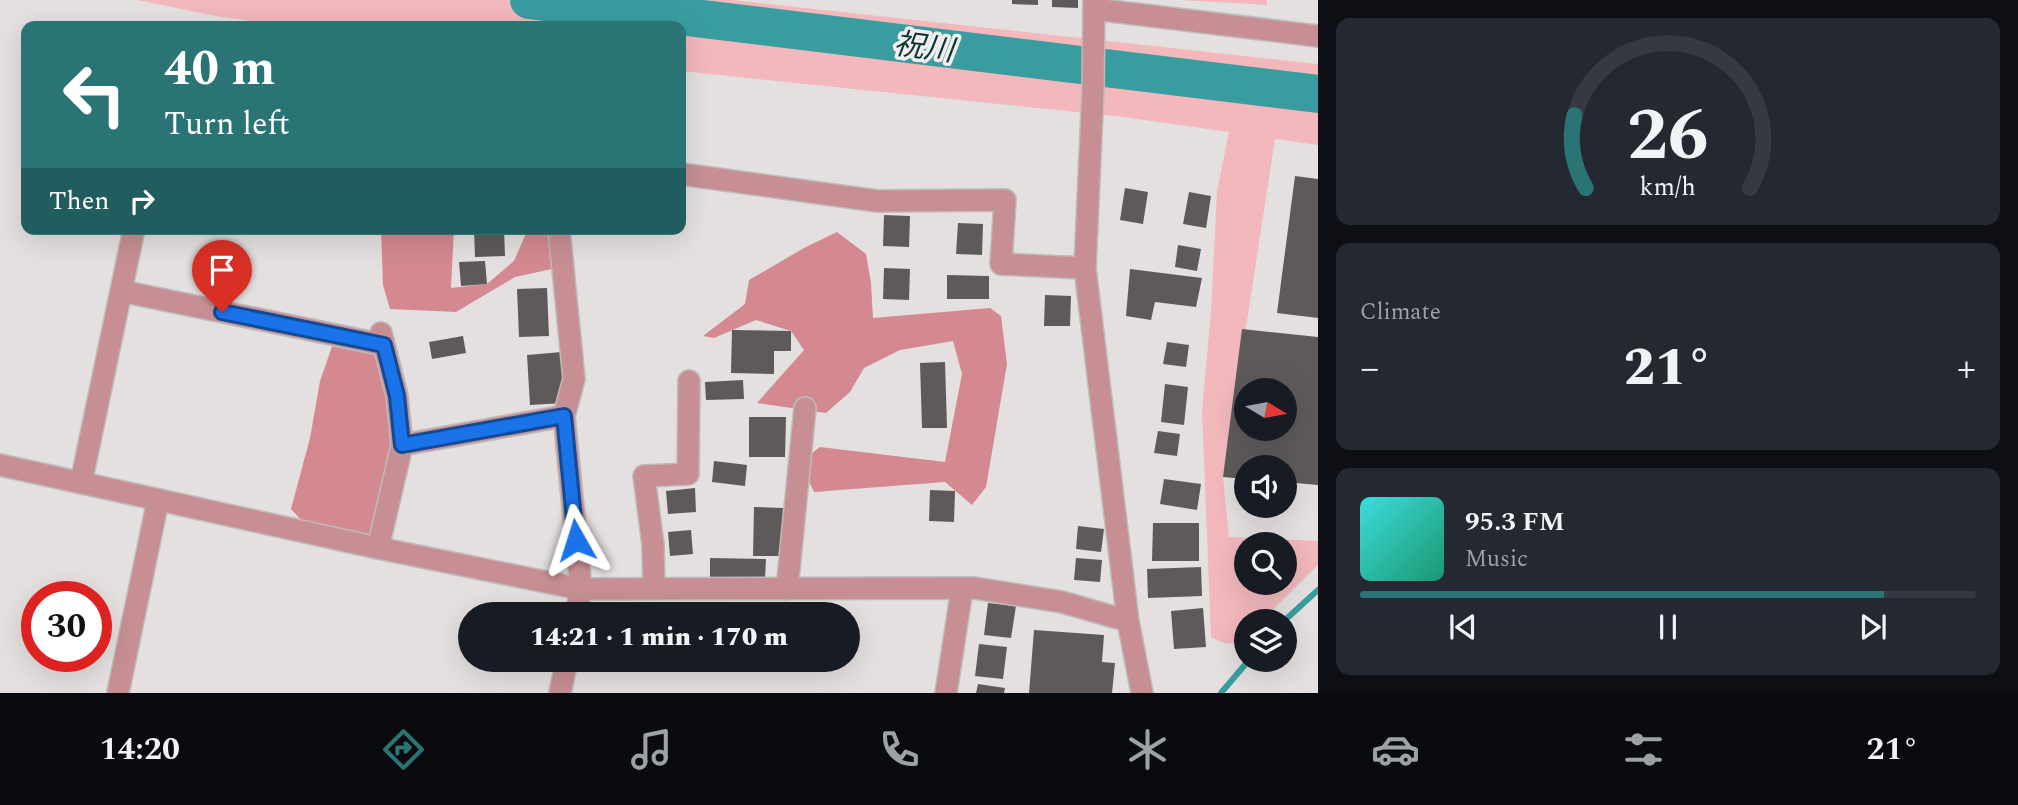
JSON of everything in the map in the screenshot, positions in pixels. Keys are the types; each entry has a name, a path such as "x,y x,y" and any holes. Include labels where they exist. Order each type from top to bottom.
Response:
{"street":[{"path":"1142,693 1128,621 1085,268 1094,5 1318,36"},
{"path":"686,175 877,201 1005,200 1001,264 1085,268"},
{"path":"81,483 133,235"},
{"path":"560,235 574,379 564,416 581,589 578,602"},
{"path":"121,291 382,339 397,396 402,445 379,548"},
{"path":"654,589 653,545 644,476 688,474 689,381"},
{"path":"787,589 805,408"},
{"path":"402,445 564,416"},
{"path":"0,466 581,589 974,588 1062,602 1128,621"},
{"path":"118,693 158,500"},
{"path":"946,693 962,589"},
{"path":"560,693 564,672"}],"shaded area":[{"path":"137,0 733,0 1318,64 1318,145 1275,139 1238,378 1234,378 1234,406 1223,477 1229,537 1234,537 1234,595 1287,595 1273,609 1234,609 1234,643 1229,644 1211,637 1202,411 1211,311 1217,192 1229,132 1123,117 686,72 686,21 253,21"},
{"path":"1181,0 1267,0 1267,5"},
{"path":"837,232 866,254 873,318 990,308 1001,316 1007,364 986,487 972,505 945,482 814,492 800,462 820,447 945,462 962,374 953,341 900,350 864,368 850,392 826,413 757,403 804,350 791,331 756,320 714,338 703,336 745,304 749,280"},
{"path":"381,235 454,235 451,288 487,284 514,261 525,235 552,235 552,269 515,277 456,312 390,309 383,285"},
{"path":"336,335 384,345 399,421 381,537 314,534 291,509 310,438 320,381"},
{"path":"1297,540 1318,541 1318,565 1297,586"}],"building":[{"path":"1012,0 1038,0 1038,5 1012,4"},
{"path":"1052,0 1078,0 1078,8 1052,7"},
{"path":"1295,176 1318,179 1318,318 1277,313"},
{"path":"1125,188 1148,192 1143,224 1120,220"},
{"path":"1189,192 1211,196 1206,228 1183,224"},
{"path":"884,215 910,216 909,247 883,246"},
{"path":"958,223 983,224 982,255 956,254"},
{"path":"474,235 504,235 505,256 475,257"},
{"path":"1178,245 1201,249 1197,271 1175,267"},
{"path":"485,261 487,284 461,286 459,262"},
{"path":"884,268 910,269 909,300 883,299"},
{"path":"1130,269 1202,278 1196,307 1155,302 1151,320 1126,316"},
{"path":"947,275 989,276 989,299 947,299"},
{"path":"547,288 549,336 519,337 517,289"},
{"path":"1045,295 1071,296 1070,326 1044,326"},
{"path":"1242,329 1318,337 1318,485 1297,483 1297,455 1234,455 1234,478 1223,477 1234,391 1234,441 1297,441 1297,378 1236,378"},
{"path":"732,330 791,331 791,351 774,351 774,374 731,373"},
{"path":"463,336 466,353 432,359 429,342"},
{"path":"1167,342 1189,345 1186,367 1163,364"},
{"path":"562,352 565,403 530,405 527,355"},
{"path":"945,362 947,428 922,428 920,363"},
{"path":"743,380 744,399 706,400 705,382"},
{"path":"1165,384 1188,387 1184,425 1161,422"},
{"path":"749,417 786,417 785,457 749,457"},
{"path":"1158,431 1180,434 1177,456 1154,453"},
{"path":"714,461 747,465 745,486 712,482"},
{"path":"1164,479 1201,484 1197,510 1160,504"},
{"path":"695,488 696,512 668,514 666,491"},
{"path":"930,490 955,491 954,522 929,521"},
{"path":"754,507 783,508 782,556 753,556"},
{"path":"1153,523 1199,523 1199,561 1152,561"},
{"path":"1078,526 1104,529 1101,552 1076,549"},
{"path":"691,530 693,554 670,556 668,532"},
{"path":"710,558 766,559 765,579 710,578"},
{"path":"1076,558 1102,560 1100,582 1074,580"},
{"path":"1201,567 1202,596 1148,598 1147,569"},
{"path":"988,603 1016,606 1011,638 984,635"},
{"path":"1203,608 1206,647 1174,649 1171,611"},
{"path":"1034,630 1104,635 1102,662 1115,663 1112,693 1029,693"},
{"path":"979,644 1007,647 1003,679 975,676"},
{"path":"978,684 1005,688 1004,693 976,693"}],"waterway":[{"name":"祝川","path":"529,0 1318,94"},
{"path":"1297,609 1318,590"},
{"path":"1221,693 1239,672"}],"route":[{"path":"222,312 384,345 397,396 402,445 564,416 576,540"}]}
